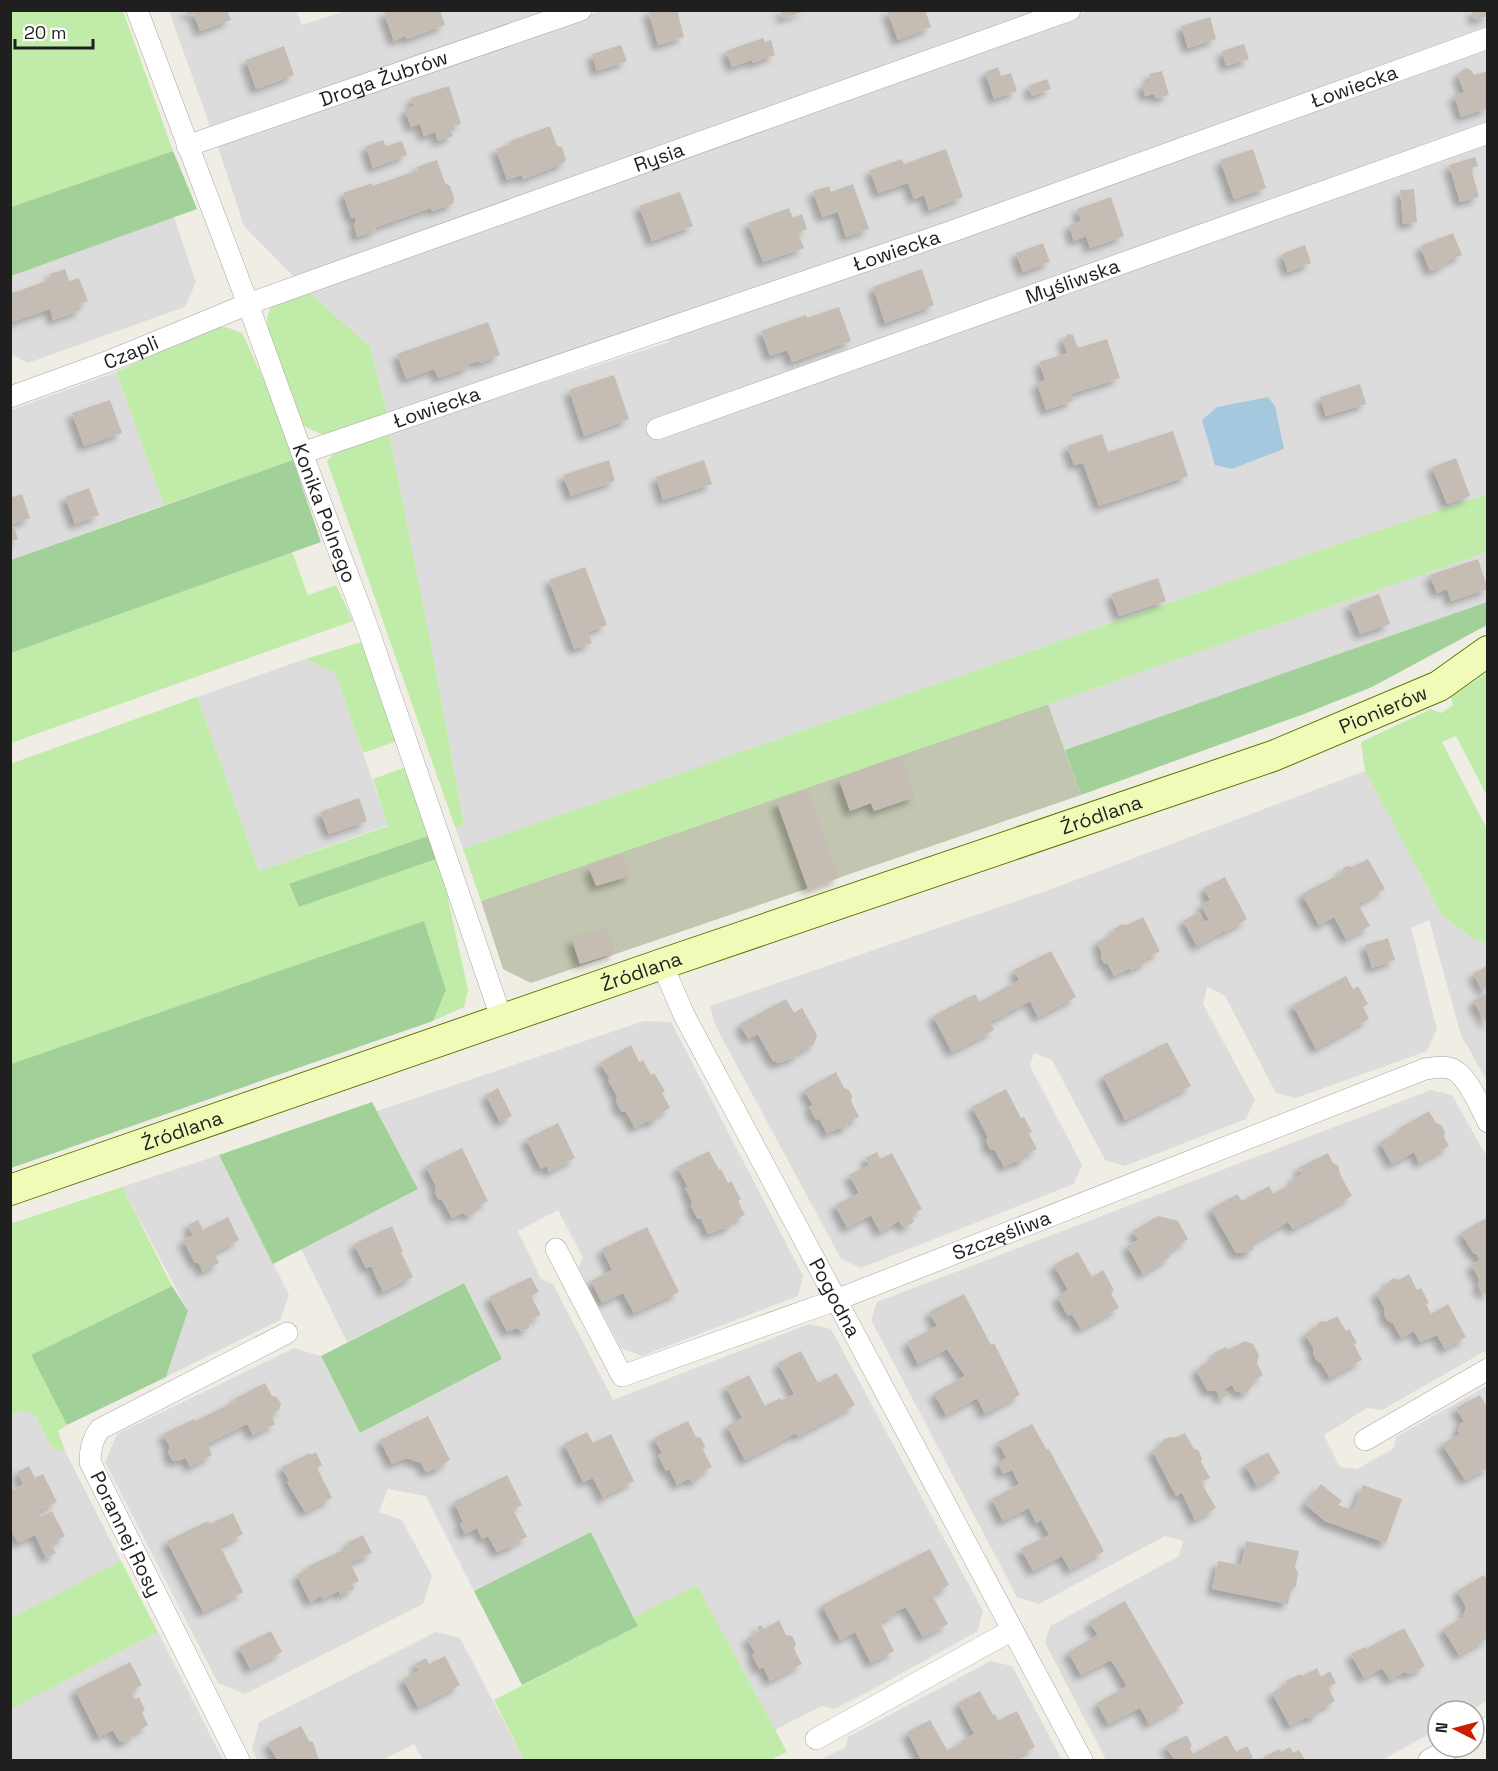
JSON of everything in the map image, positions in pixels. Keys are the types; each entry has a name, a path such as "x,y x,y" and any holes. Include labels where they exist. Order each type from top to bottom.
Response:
{"main road":[{"name":"Pionierów","path":"1274,756 1439,686 1488,651"},
{"name":"Źródlana","path":"10,1190 662,964 1274,756"}],"street":[{"name":"Konika Polnego","path":"137,10 367,626 502,1020"},
{"name":"Droga Żubrów","path":"187,146 581,10"},
{"name":"Rysia","path":"248,304 1070,10"},
{"name":"Łowiecka","path":"302,453 950,232 1488,38"},
{"name":"Myśliwska","path":"657,429 1488,133"},
{"name":"Czapli","path":"10,397 112,360 248,304"},
{"name":"Pogodna","path":"662,964 684,1015 1082,1761"},
{"name":"Szczęśliwa","path":"556,1249 622,1376 836,1300 1425,1069 1449,1068 1457,1072 1466,1081 1488,1122"},
{"name":"Porannej Rosy","path":"239,1761 90,1462 90,1450 94,1437 100,1429 287,1333"},
{"path":"1365,1440 1488,1369"},
{"path":"816,1738 1012,1630"}],"shaded area":[{"path":"169,11 296,11 302,25 345,11 549,11 210,126"},
{"path":"600,11 1048,11 294,277 244,226 217,144"},
{"path":"1089,11 1487,11 1487,27 1035,192 389,418 370,347 307,290"},
{"path":"1487,44 1487,123 647,426 652,439 1487,137 1487,494 463,849 455,827 464,823 389,433 669,342 667,337"},
{"path":"174,217 196,282 185,307 28,363 11,354 11,276"},
{"path":"116,372 164,505 11,560 11,410"},
{"path":"1487,552 1487,602 1065,750 1048,704"},
{"path":"305,659 335,673 388,825 259,871 197,697"},
{"path":"1048,704 1081,795 531,983 503,969 481,901"},
{"path":"1365,771 1442,915 1472,938 1487,944 1487,1081 1461,1035 1429,920 1411,928 1437,1029 1427,1051 1296,1098 1276,1093 1225,996 1207,987 1203,1004 1255,1100 1246,1119 1125,1166 1105,1160 1052,1060 1034,1053 1030,1066 1082,1165 1074,1184 861,1268 841,1259 716,1027 710,1006 1046,891"},
{"path":"644,1021 671,1022 803,1276 798,1296 642,1356 621,1348 578,1268 583,1258 558,1210 518,1231 541,1279 553,1284 613,1400 809,1324 831,1329 983,1611 978,1631 855,1699 834,1709 822,1706 775,1730 697,1585 634,1617 591,1532 474,1591 426,1496 388,1489 379,1512 402,1520 432,1576 423,1604 245,1694 218,1683 105,1462 117,1434 294,1348 321,1356 360,1433 502,1359 464,1283 347,1342 301,1249 418,1189 377,1111"},
{"path":"1431,1090 1452,1095 1487,1157 1487,1350 1382,1410 1367,1408 1324,1435 1340,1467 1357,1469 1394,1448 1396,1437 1487,1386 1487,1701 1486,1699 1426,1699 1426,1736 1382,1760 1106,1760 1045,1643 1050,1626 1179,1556 1183,1541 1165,1536 1039,1604 1017,1597 871,1320 877,1302"},
{"path":"219,1155 289,1295 280,1320 166,1377 188,1311 122,1187"},
{"path":"21,1410 36,1416 51,1447 65,1451 121,1561 11,1618 11,1416"},
{"path":"158,1632 223,1760 11,1760 11,1709"},
{"path":"436,1632 460,1638 524,1760 423,1760 414,1744 382,1760 257,1760 252,1749 259,1722"},
{"path":"991,1661 1012,1666 1062,1760 819,1760 846,1747 848,1737"}],"green space":[{"path":"10,11 123,11 173,151 11,207"},
{"path":"173,151 197,209 11,276 11,207"},
{"path":"307,290 370,347 388,416 325,436 304,426 269,334 267,317 272,304"},
{"path":"214,327 226,327 242,333 272,397 293,460 164,505 116,372"},
{"path":"389,433 464,824 455,827 327,461 334,453"},
{"path":"293,460 321,542 11,653 11,560"},
{"path":"1487,494 1487,552 481,901 463,849"},
{"path":"292,552 308,595 336,585 353,621 11,743 11,653"},
{"path":"1487,602 1487,625 1372,687 1081,795 1065,750"},
{"path":"361,642 397,741 363,753 335,673 305,659"},
{"path":"1487,673 1487,796 1456,736 1442,742 1487,829 1487,944 1472,938 1442,915 1365,771 1361,742 1431,709 1441,713 1453,705 1451,697"},
{"path":"197,697 259,871 388,826 373,779 406,767 431,835 289,885 299,907 439,858 468,990 464,1007 433,1021 446,990 424,922 11,1064 10,764"},
{"path":"431,835 439,858 299,907 289,884"},
{"path":"424,921 446,990 433,1021 11,1168 11,1064"},
{"path":"372,1102 418,1189 273,1264 219,1155"},
{"path":"122,1187 172,1286 31,1355 67,1425 58,1431 65,1451 51,1447 36,1416 21,1410 11,1416 10,1224"},
{"path":"464,1283 502,1359 360,1433 321,1356"},
{"path":"172,1286 188,1311 166,1377 67,1425 31,1355"},
{"path":"591,1532 638,1626 522,1685 474,1591"},
{"path":"121,1561 158,1632 11,1709 11,1618"},
{"path":"697,1585 787,1752 770,1760 524,1760 494,1700 638,1626 634,1617"}],"water":[{"path":"1268,397 1275,406 1284,449 1232,469 1215,465 1202,420 1217,407"}],"building":[{"path":"186,10 227,10 231,20 200,31 194,14 188,15"},
{"path":"392,10 440,10 445,25 407,39 405,36 394,41 384,13"},
{"path":"648,10 677,10 684,37 658,45"},
{"path":"780,10 805,10 805,11 783,18"},
{"path":"887,10 925,10 931,27 898,40"},
{"path":"1471,10 1487,10 1488,16 1475,20"},
{"path":"1210,17 1216,39 1188,48 1181,26"},
{"path":"763,38 765,42 771,40 775,55 732,67 726,51"},
{"path":"1244,44 1249,59 1226,66 1222,51"},
{"path":"621,45 627,61 597,71 592,54"},
{"path":"284,46 294,75 256,89 246,60"},
{"path":"998,67 1001,76 1011,73 1017,91 994,99 985,72"},
{"path":"1467,68 1474,75 1488,71 1488,108 1461,117 1454,95 1464,92 1458,76"},
{"path":"1162,71 1169,95 1156,98 1154,94 1145,96 1142,84 1151,81 1149,74"},
{"path":"1047,79 1051,89 1032,96 1028,86"},
{"path":"449,86 461,124 450,127 453,136 438,141 435,132 424,136 420,124 411,127 405,110 414,106 411,98"},
{"path":"550,126 557,146 562,147 566,160 562,164 523,179 522,175 507,180 496,149 511,144 510,141"},
{"path":"383,140 386,146 402,141 407,155 373,168 366,146"},
{"path":"946,149 963,197 929,210 924,195 914,199 908,183 878,193 870,170 902,159 904,164"},
{"path":"1253,149 1266,188 1234,199 1220,160"},
{"path":"1475,157 1478,166 1471,168 1479,197 1460,202 1449,165"},
{"path":"437,160 445,183 450,186 454,197 453,204 432,211 431,208 376,227 375,231 357,237 354,226 355,217 351,218 343,193 372,183 373,186 418,170 417,167"},
{"path":"853,184 869,229 846,237 838,212 822,217 813,191 829,186 831,192"},
{"path":"1414,189 1417,222 1403,224 1400,190"},
{"path":"680,192 693,226 652,241 639,206"},
{"path":"1111,197 1124,236 1090,248 1086,236 1074,241 1069,225 1081,221 1077,209"},
{"path":"789,208 793,218 802,214 807,229 798,233 804,248 763,262 748,223"},
{"path":"1453,233 1462,255 1430,271 1420,246"},
{"path":"1043,243 1050,262 1023,272 1016,253"},
{"path":"1305,245 1311,263 1288,272 1282,254"},
{"path":"65,269 69,281 79,278 88,301 79,304 81,310 53,320 50,309 12,322 10,294 52,279 50,274"},
{"path":"922,269 934,305 885,323 873,287"},
{"path":"839,307 851,341 792,362 787,350 770,356 761,331 806,315 807,318"},
{"path":"488,322 500,355 480,363 479,361 468,364 469,367 438,378 434,369 406,379 397,354"},
{"path":"1068,334 1073,335 1078,348 1107,339 1120,378 1071,394 1073,401 1046,410 1037,383 1045,380 1039,362 1067,353 1063,339"},
{"path":"614,375 629,419 584,436 569,390"},
{"path":"1360,384 1366,404 1326,416 1320,397"},
{"path":"110,400 122,433 84,446 72,413"},
{"path":"1173,431 1188,476 1099,506 1083,463 1074,465 1067,446 1102,434 1108,452"},
{"path":"1456,458 1470,496 1447,504 1432,467"},
{"path":"609,460 615,481 571,496 563,475"},
{"path":"704,460 712,484 663,500 656,477"},
{"path":"89,488 99,515 75,524 65,497"},
{"path":"22,494 30,518 13,524 18,539 10,542 10,498"},
{"path":"1478,559 1488,589 1451,601 1447,589 1437,593 1430,575"},
{"path":"585,567 607,625 588,632 592,643 574,649 549,580"},
{"path":"1158,578 1166,601 1119,616 1111,594"},
{"path":"1379,594 1390,624 1360,634 1349,605"},
{"path":"902,757 915,797 874,811 871,803 850,811 839,780"},
{"path":"808,792 839,878 808,889 777,803"},
{"path":"359,798 367,821 329,834 320,812"},
{"path":"623,856 630,876 596,886 589,868"},
{"path":"1368,859 1385,889 1358,904 1370,926 1346,939 1334,917 1319,925 1302,894 1342,873 1343,868 1352,867"},
{"path":"1225,877 1247,919 1197,946 1183,921 1199,912 1204,922 1209,920 1201,905 1210,900 1204,888"},
{"path":"1143,917 1160,951 1145,959 1147,962 1114,976 1108,964 1104,963 1101,958 1102,954 1097,942 1112,934 1114,929 1122,924 1127,925"},
{"path":"607,928 615,953 580,964 572,940"},
{"path":"1388,938 1395,960 1372,968 1365,945"},
{"path":"1051,951 1076,997 1038,1017 1030,1001 990,1022 994,1030 952,1052 933,1016 975,994 979,1002 1019,980 1014,970"},
{"path":"1488,965 1488,1026 1473,1001 1487,993 1473,974"},
{"path":"1346,976 1353,989 1358,986 1368,1004 1363,1007 1369,1019 1316,1049 1293,1005"},
{"path":"786,999 794,1013 802,1008 817,1035 814,1044 799,1052 797,1056 779,1063 773,1061 758,1034 748,1039 740,1024"},
{"path":"1167,1042 1191,1086 1125,1120 1103,1076"},
{"path":"631,1045 639,1062 643,1060 651,1075 654,1073 665,1091 662,1093 670,1108 659,1114 652,1122 647,1121 635,1128 626,1112 621,1111 616,1101 617,1096 608,1080 610,1079 600,1063"},
{"path":"836,1072 844,1088 849,1090 852,1096 851,1101 859,1117 848,1123 847,1127 838,1128 827,1134 819,1118 816,1120 809,1107 813,1105 804,1090"},
{"path":"498,1088 512,1116 500,1122 486,1095"},
{"path":"1006,1089 1021,1118 1024,1117 1032,1132 1029,1134 1037,1149 1025,1155 1024,1160 1004,1167 995,1150 990,1149 986,1141 988,1137 972,1107"},
{"path":"1429,1111 1436,1123 1441,1125 1445,1131 1444,1137 1449,1146 1419,1163 1414,1152 1392,1164 1380,1142"},
{"path":"558,1123 575,1158 549,1172 547,1166 541,1169 526,1139"},
{"path":"462,1148 488,1201 476,1207 476,1212 468,1216 463,1213 452,1218 442,1200 438,1199 435,1192 436,1187 426,1166"},
{"path":"709,1151 728,1183 731,1181 741,1199 738,1201 745,1215 733,1221 731,1226 708,1234 701,1219 697,1218 691,1206 692,1201 685,1188 688,1187 677,1167"},
{"path":"877,1152 880,1159 892,1153 922,1209 911,1215 914,1222 903,1228 899,1221 880,1232 871,1215 847,1228 835,1205 859,1193 849,1175 869,1165 865,1158"},
{"path":"1328,1153 1333,1163 1338,1165 1340,1174 1352,1196 1293,1229 1288,1222 1254,1242 1253,1250 1236,1253 1211,1209 1237,1194 1242,1201 1269,1186 1273,1194 1294,1182 1292,1179 1302,1174 1298,1168"},
{"path":"1158,1216 1178,1221 1188,1239 1168,1252 1170,1257 1143,1274 1127,1246 1138,1240 1133,1231"},
{"path":"228,1217 239,1240 214,1253 219,1263 203,1272 198,1262 195,1263 183,1240 193,1235 188,1225 198,1220 203,1230"},
{"path":"1486,1218 1488,1221 1488,1294 1482,1293 1478,1285 1480,1280 1471,1265 1480,1260 1461,1233"},
{"path":"392,1226 413,1277 383,1292 371,1266 366,1268 354,1244"},
{"path":"647,1227 679,1292 634,1313 623,1293 602,1303 591,1281 612,1270 602,1249"},
{"path":"1078,1252 1092,1277 1103,1270 1114,1290 1111,1293 1119,1308 1081,1329 1072,1314 1068,1316 1057,1297 1068,1290 1054,1265"},
{"path":"1409,1274 1417,1290 1421,1288 1429,1303 1426,1304 1431,1314 1448,1304 1466,1337 1445,1349 1437,1335 1420,1342 1414,1331 1401,1338 1393,1323 1388,1321 1384,1314 1385,1309 1376,1293 1394,1278 1399,1280"},
{"path":"531,1277 539,1292 531,1296 541,1315 530,1320 529,1328 522,1331 516,1328 507,1332 489,1297"},
{"path":"964,1294 991,1345 994,1343 1020,1395 985,1414 977,1398 946,1415 934,1393 965,1376 947,1349 918,1364 907,1342 937,1326 929,1312"},
{"path":"1337,1316 1346,1331 1349,1329 1357,1343 1354,1344 1362,1360 1330,1378 1313,1354 1314,1349 1305,1334 1318,1323 1326,1322"},
{"path":"1245,1341 1253,1344 1259,1355 1257,1363 1263,1375 1252,1381 1251,1389 1243,1394 1236,1392 1232,1385 1224,1389 1228,1395 1221,1399 1216,1390 1207,1390 1197,1372 1199,1367 1216,1357 1214,1353 1226,1347 1228,1350"},
{"path":"801,1351 818,1383 837,1373 855,1405 798,1436 796,1433 745,1460 727,1426 742,1418 726,1387 749,1375 765,1406 780,1398 781,1401 794,1394 778,1363"},
{"path":"265,1383 272,1396 277,1397 281,1404 279,1410 271,1414 275,1424 253,1435 247,1424 207,1444 212,1455 190,1467 186,1458 172,1460 168,1452 170,1447 163,1434 236,1401 234,1399"},
{"path":"1480,1395 1488,1409 1488,1468 1465,1480 1442,1444 1460,1434 1458,1431 1460,1424 1464,1422 1456,1408"},
{"path":"428,1416 450,1460 442,1467 426,1472 421,1463 406,1458 392,1464 380,1440"},
{"path":"688,1421 696,1437 701,1438 705,1446 703,1450 712,1467 701,1473 700,1478 693,1482 688,1479 677,1485 669,1469 666,1471 658,1455 662,1453 654,1438"},
{"path":"1032,1424 1047,1450 1049,1449 1104,1551 1070,1570 1062,1556 1033,1571 1021,1549 1049,1535 1041,1520 1036,1523 1029,1508 1003,1521 992,1499 1019,1484 1012,1470 1003,1474 998,1463 1006,1458 998,1442"},
{"path":"587,1432 593,1443 611,1434 634,1481 605,1496 604,1500 593,1478 583,1482 564,1444"},
{"path":"1185,1433 1202,1458 1201,1462 1210,1478 1201,1482 1216,1508 1195,1520 1182,1493 1176,1496 1152,1450 1162,1445 1163,1440"},
{"path":"316,1452 322,1465 317,1468 332,1498 305,1512 287,1482 289,1481 282,1467"},
{"path":"1268,1452 1280,1473 1257,1486 1245,1465"},
{"path":"29,1466 35,1478 43,1474 57,1502 38,1511 41,1517 52,1511 65,1536 51,1544 56,1553 46,1558 35,1535 18,1543 10,1529 10,1484 13,1490 23,1484 17,1472"},
{"path":"507,1475 522,1505 513,1510 527,1537 497,1552 488,1536 482,1539 477,1528 465,1534 460,1524 463,1522 454,1502"},
{"path":"1321,1484 1342,1501 1338,1505 1353,1510 1363,1485 1402,1499 1386,1543 1325,1521 1305,1504"},
{"path":"233,1513 243,1534 220,1546 243,1592 203,1612 167,1541 208,1521 210,1524"},
{"path":"363,1535 372,1553 350,1563 359,1581 352,1584 354,1589 340,1595 339,1591 323,1599 321,1596 310,1602 297,1575 308,1569 307,1567 349,1547 347,1543"},
{"path":"1246,1541 1299,1551 1295,1567 1298,1573 1296,1586 1291,1590 1288,1604 1212,1589 1218,1561 1241,1565"},
{"path":"930,1549 949,1585 932,1595 948,1624 923,1637 906,1607 894,1612 895,1614 880,1622 894,1651 871,1663 855,1632 840,1640 822,1605"},
{"path":"1484,1575 1488,1581 1488,1638 1459,1655 1443,1629 1463,1617 1466,1607 1457,1591"},
{"path":"1125,1601 1184,1703 1149,1724 1140,1708 1108,1724 1097,1703 1127,1686 1111,1660 1081,1675 1068,1652 1098,1635 1089,1622"},
{"path":"779,1620 786,1635 792,1636 796,1644 794,1649 802,1664 770,1681 763,1667 759,1669 752,1655 755,1653 747,1638 759,1632 757,1627 761,1625 764,1629"},
{"path":"1404,1628 1425,1666 1410,1674 1404,1672 1390,1680 1382,1668 1364,1678 1351,1654 1365,1647 1366,1649"},
{"path":"271,1631 282,1652 250,1669 239,1647"},
{"path":"445,1656 460,1685 418,1707 403,1679 419,1670 415,1664 426,1658 429,1664"},
{"path":"130,1662 142,1685 131,1691 135,1699 139,1697 148,1725 134,1733 125,1742 119,1741 113,1730 99,1737 75,1690"},
{"path":"1317,1668 1321,1677 1330,1671 1336,1683 1328,1688 1335,1701 1319,1709 1318,1714 1311,1718 1306,1717 1290,1726 1272,1693 1287,1684 1286,1681"},
{"path":"980,1691 998,1721 1017,1711 1035,1747 1010,1760 921,1760 907,1732 930,1720 947,1750 962,1743 961,1741 974,1734 958,1703"},
{"path":"301,1726 309,1741 313,1742 319,1760 277,1760 268,1743"},
{"path":"1187,1735 1193,1754 1227,1735 1236,1752 1247,1746 1253,1758 1247,1760 1175,1760 1165,1746"},
{"path":"1290,1747 1293,1753 1299,1750 1305,1760 1265,1760 1264,1757"}]}
